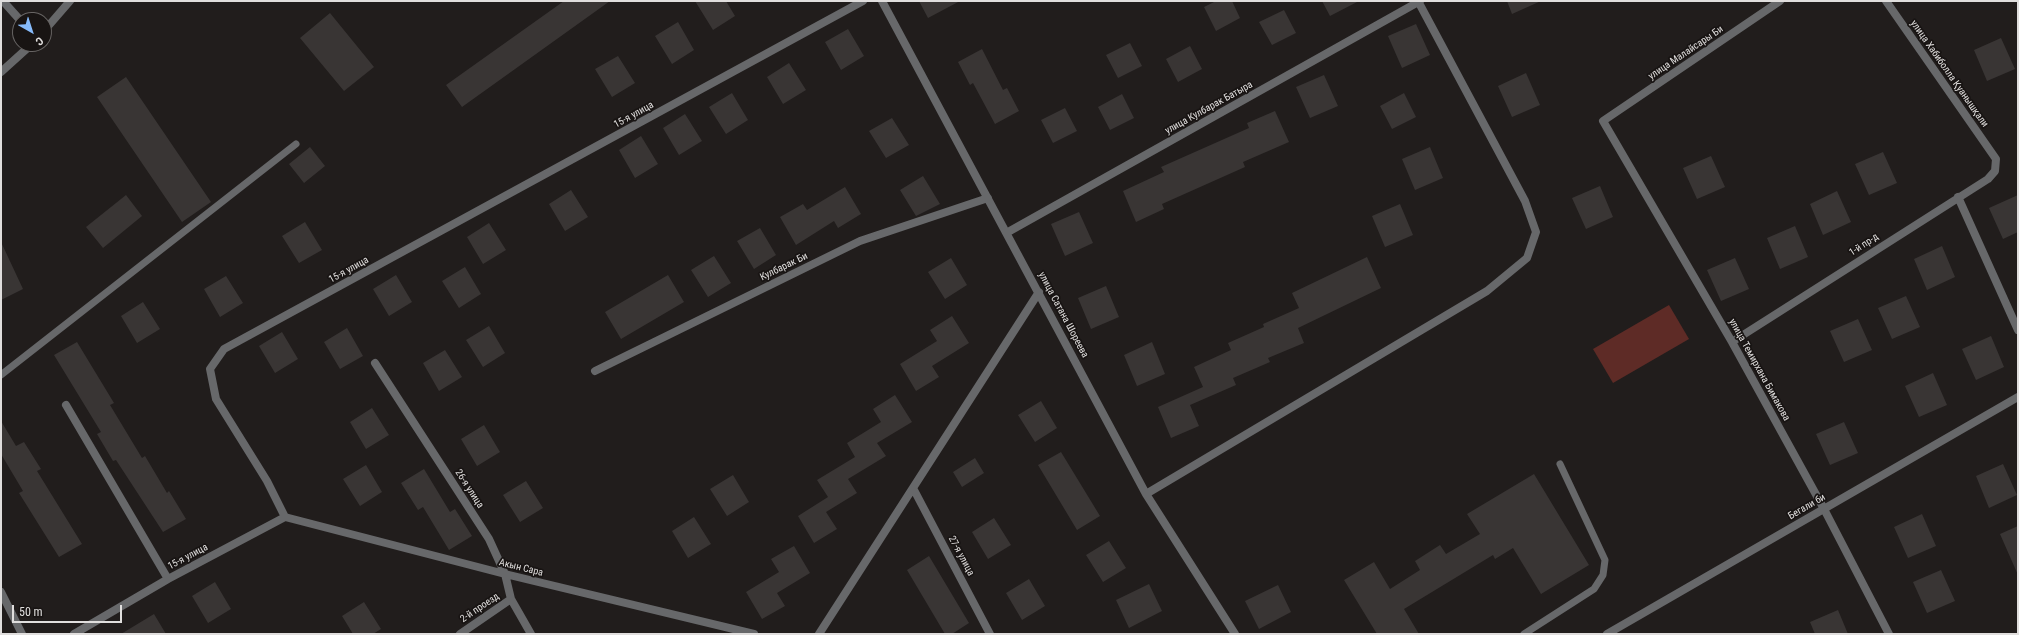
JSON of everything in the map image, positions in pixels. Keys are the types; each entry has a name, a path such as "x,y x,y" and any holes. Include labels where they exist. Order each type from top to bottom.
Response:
{"street":[{"path":"3,1 13,12"},
{"path":"52,22 70,1"},
{"name":"15-я улица","path":"74,634 168,579 285,517 266,481 216,399 210,369 224,349 863,1"},
{"name":"улица Сатана Шореева","path":"882,1 988,198 1008,232 1146,494 1235,634"},
{"path":"1146,494 1487,291 1527,258 1536,232 1525,201 1419,1"},
{"name":"улица Кулбарак Батыра","path":"1008,232 1419,1"},
{"name":"улица Малайcары Би","path":"1603,121 1780,1"},
{"name":"улица Хабиболла Қуанышқали","path":"1886,1 1996,158"},
{"path":"1,72 23,52"},
{"name":"улица Темирхана Бимакова","path":"1603,121 1732,342 1824,508 1888,634"},
{"name":"1-й пр-д","path":"1732,342 1988,179 1995,171 1996,158"},
{"path":"1958,197 2018,330"},
{"name":"Кулбарак Би","path":"595,371 860,241 988,198"},
{"path":"819,634 1039,292"},
{"name":"26-я улица","path":"375,362 489,539 505,574 511,599 531,634"},
{"name":"Бегали би","path":"1607,634 2018,397"},
{"path":"66,405 168,579"},
{"name":"27-я улица","path":"913,488 990,634"},
{"name":"Акын Сара","path":"285,517 505,574 754,634"},
{"path":"1,592 22,634"},
{"name":"2-й проезд","path":"460,634 511,599"}],"lane":[{"path":"1,375 296,144"},
{"path":"1524,634 1594,589 1603,575 1605,560 1560,464"}],"shaded area":[{"path":"1669,305 1689,339 1613,383 1593,349"}],"building":[{"path":"564,1 610,1 462,107 446,85"},
{"path":"695,1 726,1 735,16 713,30"},
{"path":"919,1 960,1 928,18"},
{"path":"1216,1 1232,1 1240,18 1216,31 1204,7"},
{"path":"1322,1 1359,1 1330,16"},
{"path":"1507,1 1541,1 1512,14"},
{"path":"1284,10 1296,33 1272,45 1259,22"},
{"path":"330,13 374,67 344,91 300,38"},
{"path":"678,22 694,50 672,64 655,36"},
{"path":"1416,24 1430,55 1402,68 1388,36"},
{"path":"848,29 864,56 841,70 825,42"},
{"path":"2001,38 2015,69 1987,81 1974,50"},
{"path":"1130,43 1142,66 1118,78 1106,55"},
{"path":"1190,46 1202,69 1178,82 1166,59"},
{"path":"982,49 1003,90 1007,88 1019,111 995,124 973,83 970,85 958,62"},
{"path":"618,56 635,83 612,97 595,69"},
{"path":"789,63 806,90 783,104 767,77"},
{"path":"1526,73 1540,105 1512,117 1498,86"},
{"path":"1324,75 1338,106 1310,118 1296,87"},
{"path":"126,77 211,202 182,222 97,97"},
{"path":"732,93 748,120 726,134 709,107"},
{"path":"1404,93 1416,117 1392,129 1380,106"},
{"path":"1122,94 1134,118 1110,130 1098,107"},
{"path":"1065,108 1077,131 1053,143 1041,120"},
{"path":"1275,111 1289,142 1243,162 1245,167 1162,204 1164,209 1136,222 1123,191 1164,172 1161,167 1249,128 1247,123"},
{"path":"685,114 702,141 679,155 663,128"},
{"path":"892,118 909,145 886,158 869,131"},
{"path":"641,136 658,164 635,178 619,150"},
{"path":"310,147 325,166 304,183 289,164"},
{"path":"1430,147 1443,178 1415,190 1402,159"},
{"path":"1883,152 1897,183 1869,195 1855,164"},
{"path":"1711,156 1725,187 1697,199 1683,168"},
{"path":"923,176 940,204 916,216 900,190"},
{"path":"1600,186 1613,217 1586,229 1572,198"},
{"path":"845,187 861,214 838,228 834,221 796,245 780,217 803,204 807,210"},
{"path":"571,190 588,217 565,231 549,204"},
{"path":"1837,191 1851,222 1823,235 1810,204"},
{"path":"126,195 142,216 103,248 86,227"},
{"path":"2018,195 2018,232 2003,239 1989,208"},
{"path":"1400,204 1413,235 1385,247 1372,216"},
{"path":"1079,212 1093,243 1065,256 1051,224"},
{"path":"305,222 322,250 299,263 282,236"},
{"path":"489,223 506,250 483,264 467,237"},
{"path":"1795,226 1808,257 1780,269 1767,238"},
{"path":"760,228 776,255 754,269 737,241"},
{"path":"1,242 23,289 1,300"},
{"path":"1942,246 1955,277 1927,290 1914,259"},
{"path":"714,256 731,283 708,297 691,270"},
{"path":"1367,257 1381,288 1298,328 1304,343 1268,358 1270,362 1233,378 1236,385 1190,405 1199,426 1171,438 1158,407 1203,387 1194,367 1231,350 1228,343 1264,327 1263,324 1299,308 1292,293"},
{"path":"951,258 967,285 945,299 928,272"},
{"path":"1735,258 1749,289 1721,301 1707,270"},
{"path":"465,267 481,294 459,308 442,281"},
{"path":"396,275 412,302 389,316 373,289"},
{"path":"668,275 684,302 621,339 605,312"},
{"path":"226,276 243,303 220,317 204,289"},
{"path":"1106,286 1119,317 1091,329 1078,298"},
{"path":"1906,296 1920,327 1892,339 1878,308"},
{"path":"143,302 160,329 137,343 121,316"},
{"path":"952,316 969,343 932,366 939,377 916,391 900,364 937,341 930,330"},
{"path":"1858,319 1872,350 1844,362 1830,331"},
{"path":"489,326 505,353 483,367 466,340"},
{"path":"347,328 363,356 340,369 324,342"},
{"path":"282,332 298,359 275,373 259,346"},
{"path":"1991,336 2004,367 1976,380 1962,349"},
{"path":"77,342 114,403 110,405 142,458 145,456 167,493 169,491 186,519 163,532 116,460 113,461 97,434 101,432 54,355"},
{"path":"1152,342 1165,374 1137,386 1124,355"},
{"path":"445,350 462,377 439,391 423,363"},
{"path":"1933,373 1947,405 1919,417 1905,386"},
{"path":"895,395 912,422 877,443 886,456 848,479 857,493 826,512 837,529 814,543 798,516 828,497 817,480 855,457 847,443 881,422 873,409"},
{"path":"1041,401 1057,428 1035,442 1018,415"},
{"path":"372,408 389,435 366,449 350,422"},
{"path":"1,421 16,446 24,442 41,469 37,471 82,544 59,557 19,493 23,491 1,454"},
{"path":"1844,422 1858,453 1830,465 1816,434"},
{"path":"484,425 500,452 477,466 461,439"},
{"path":"1061,452 1100,516 1077,530 1038,465"},
{"path":"975,458 984,473 962,487 953,472"},
{"path":"2003,464 2017,495 1989,508 1976,476"},
{"path":"366,465 382,492 360,506 343,479"},
{"path":"424,469 450,512 455,509 472,536 449,550 423,507 418,510 401,483"},
{"path":"1534,474 1589,565 1541,594 1513,548 1495,559 1493,555 1404,609 1419,634 1377,634 1344,580 1374,562 1390,589 1420,570 1415,561 1440,545 1446,554 1480,534 1467,514"},
{"path":"733,475 749,502 727,516 710,489"},
{"path":"526,481 543,508 520,522 503,495"},
{"path":"1922,514 1936,546 1908,558 1894,527"},
{"path":"694,517 711,544 688,558 672,531"},
{"path":"994,518 1011,545 988,559 972,532"},
{"path":"2018,526 2018,575 2000,534"},
{"path":"1109,541 1126,568 1103,582 1086,555"},
{"path":"794,546 810,573 777,593 785,606 762,619 746,592 779,572 771,559"},
{"path":"929,556 969,623 952,634 945,634 907,570"},
{"path":"1941,570 1955,601 1927,613 1913,582"},
{"path":"1029,579 1045,606 1022,620 1006,593"},
{"path":"215,582 231,609 208,623 192,596"},
{"path":"1149,584 1162,611 1129,628 1116,600"},
{"path":"1278,585 1291,612 1259,629 1245,601"},
{"path":"364,602 381,629 373,634 353,634 342,616"},
{"path":"1838,610 1848,634 1815,634 1810,622"},
{"path":"154,614 166,634 121,634"}]}
